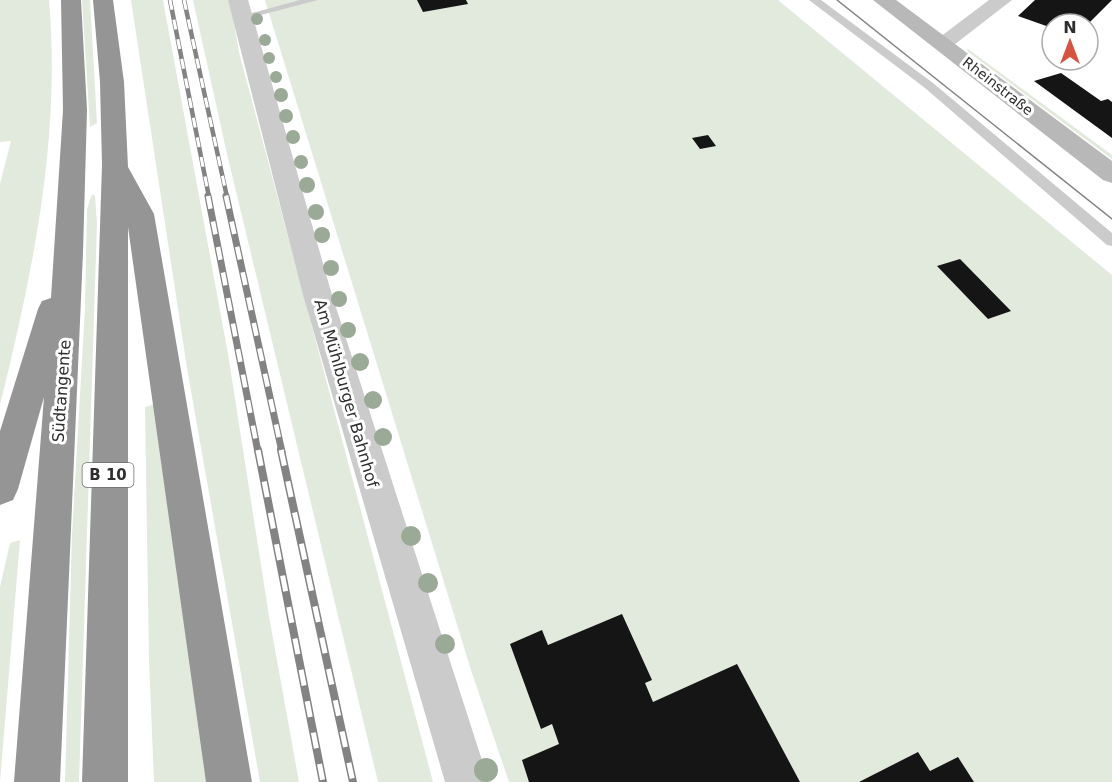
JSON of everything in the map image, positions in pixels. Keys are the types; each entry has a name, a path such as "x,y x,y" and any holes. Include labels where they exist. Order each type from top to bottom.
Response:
{"highway":[{"name":"Südtangente","path":"37,782 69,252 75,110 71,0"},
{"name":"B 10","path":"103,0 112,87 115,168 105,590 105,782"},
{"path":"115,168 140,214 229,782"},
{"path":"0,489 69,252"}],"main road":[{"name":"Rheinstraße","path":"883,0 1112,174"}],"street":[{"path":"943,44 991,2"},
{"name":"Am Mühlburger Bahnhof","path":"240,9 352,418 467,782"}],"lane":[{"path":"240,9 313,0"},
{"path":"814,0 853,26 920,78 1112,241"}],"shaded area":[{"path":"0,0 49,0 52,52 51,103 41,204 23,305 0,405 0,184 11,141 0,142"},
{"path":"82,0 90,0 97,123 90,127"},
{"path":"131,0 163,0 228,354 269,616 299,782 260,782 187,368"},
{"path":"193,0 230,0 239,52 433,782 378,782 227,154"},
{"path":"265,0 778,0 1112,275 1112,782 509,782 471,670"},
{"path":"968,49 1112,155 1112,159 967,51"},
{"path":"92,194 95,196 97,223 79,782 65,782 72,535 85,308 87,209"},
{"path":"158,403 212,782 154,782 149,660 145,407"},
{"path":"20,540 0,782 0,587 10,543"}],"building":[{"path":"417,0 466,0 468,4 423,12"},
{"path":"1035,0 1112,0 1100,12 1040,12 1040,24 1018,16"},
{"path":"1061,73 1101,101 1108,99 1112,102 1112,138 1034,81"},
{"path":"708,135 716,146 700,149 692,138"},
{"path":"960,259 1011,311 988,319 937,266"},
{"path":"622,614 652,680 645,683 653,702 737,664 800,782 529,782 522,760 559,744 552,724 541,729 510,644 542,630 548,645"},
{"path":"918,752 930,771 958,757 974,782 859,782"}],"tram line":[{"path":"837,0 1112,219"}],"railway":[{"path":"170,0 209,197"},
{"path":"184,0 227,197"},
{"path":"208,196 258,452"},
{"path":"226,196 282,452"},
{"path":"258,450 323,782"},
{"path":"281,450 353,782"}]}
